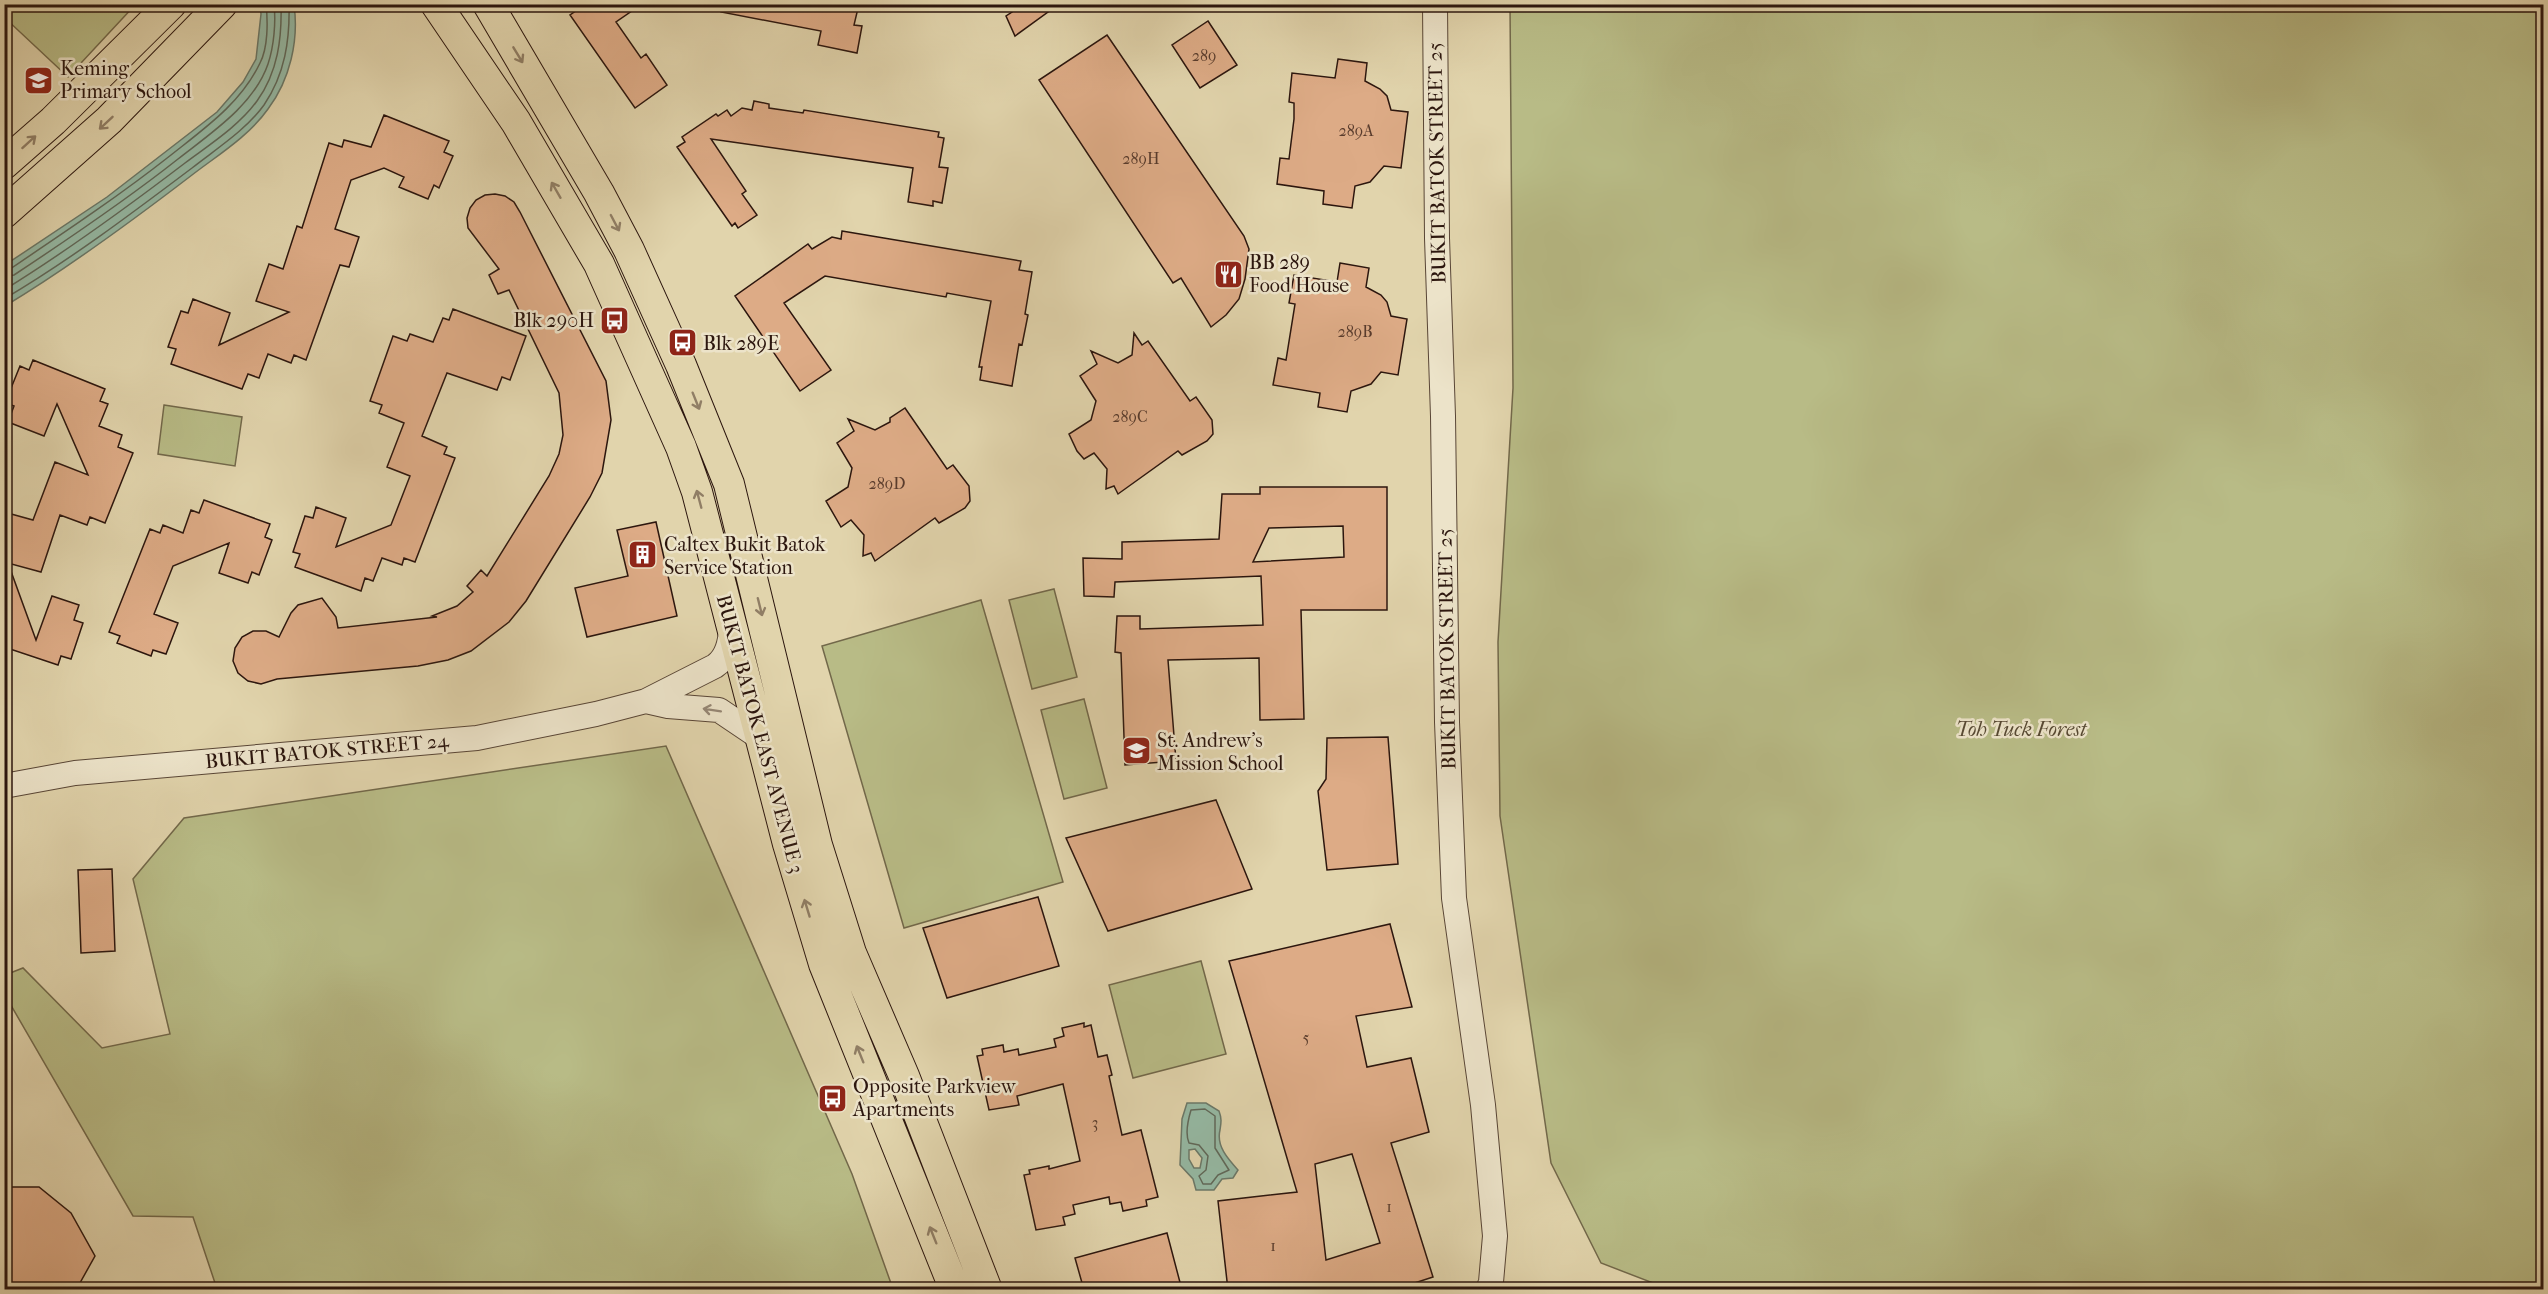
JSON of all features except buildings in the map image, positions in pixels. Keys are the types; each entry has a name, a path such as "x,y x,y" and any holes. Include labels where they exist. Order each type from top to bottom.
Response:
{"main road":[{"path":"4,164 53,121 171,4"},
{"path":"4,213 109,120 222,4"},
{"name":"BUKIT BATOK EAST AVENUE 3","path":"436,4 516,122 599,264 681,447 697,492 788,844 824,964 955,1290"},
{"name":"BUKIT BATOK EAST AVENUE 3","path":"488,4 599,193 629,250 681,365 729,484 800,777 851,953 904,1076 987,1290"}],"street":[{"name":"BUKIT BATOK STREET 25","path":"1434,4 1447,722 1454,898 1483,1105 1495,1236 1491,1282 1488,1290"},
{"name":"BUKIT BATOK STREET 24","path":"4,786 75,774 477,738 597,714 646,701 721,662 730,646 732,627"},
{"name":"BUKIT BATOK STREET 24","path":"646,701 668,706 719,711 762,739"}],"green space":[{"path":"4,5 135,5 68,77 5,18"},
{"name":"Toh Tuck Forest","path":"1510,5 2543,5 2543,1289 1662,1290 1661,1286 1601,1263 1551,1163 1500,816 1498,642 1513,388"},
{"path":"164,405 242,417 235,466 158,454"},
{"path":"1054,589 1077,677 1032,689 1009,600"},
{"path":"981,600 1063,882 904,928 822,646"},
{"path":"1084,699 1107,788 1064,799 1041,710"},
{"path":"666,746 852,1174 893,1289 217,1289 193,1217 133,1216 5,995 5,975 23,968 102,1048 170,1034 133,879 184,818"},
{"path":"1201,961 1226,1054 1133,1078 1109,985"}],"water":[{"path":"260,5 294,5 295,32 287,73 276,98 260,119 233,145 124,226 77,260 5,306 5,265 107,197 217,112 243,82 256,59"},
{"path":"1187,1103 1206,1103 1219,1111 1221,1147 1238,1170 1233,1178 1222,1179 1214,1190 1196,1190 1193,1179 1180,1165 1182,1119","holes":["1195,1149 1202,1158 1200,1168 1194,1168 1189,1159 1189,1150"]}],"place":[{"name":"Keming Primary School","path":"39,80"},
{"name":"BB 289 Food House","path":"1228,274"},
{"name":"Blk 290H","path":"615,320"},
{"name":"Blk 289E","path":"682,343"},
{"name":"Caltex Bukit Batok Service Station","path":"643,555"},
{"name":"St. Andrew's Mission School","path":"1136,751"},
{"name":"Opposite Parkview Apartments","path":"832,1098"}]}
